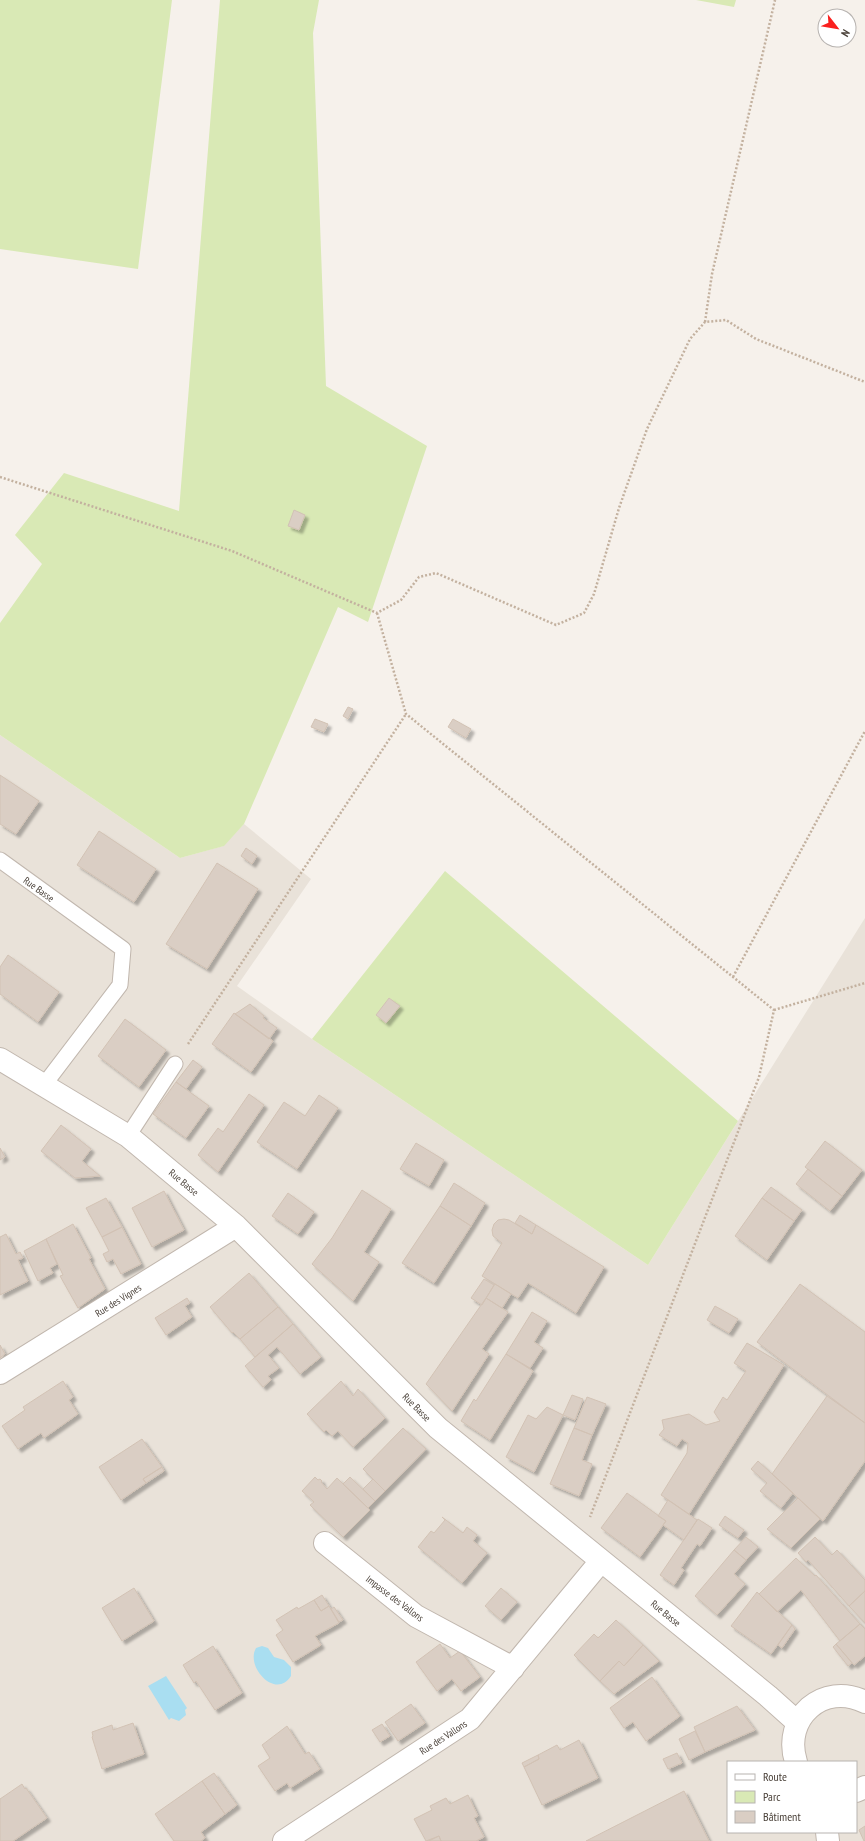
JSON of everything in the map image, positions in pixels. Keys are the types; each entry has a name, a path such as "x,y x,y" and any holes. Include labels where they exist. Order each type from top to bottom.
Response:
{"street":[{"name":"Rue Basse","path":"0,1059 128,1136 236,1226 438,1428 768,1696 797,1722"},
{"name":"Rue des Vignes","path":"0,1373 236,1226"},
{"name":"Impasse des Vallons","path":"325,1543 416,1616 513,1668"},
{"name":"Rue des Vallons","path":"284,1841 470,1719 601,1561"},
{"path":"796,1761 792,1752 792,1736 797,1722 808,1708 822,1699 838,1695 855,1696 865,1702"}],"lane":[{"name":"Rue Basse","path":"0,860 123,949 120,985 44,1085"},
{"path":"128,1136 175,1064"}],"path":[{"path":"377,613 401,600 419,577 436,574 556,625 584,613 594,594 620,508 647,429 690,339 705,322 712,274 775,0"},
{"path":"705,322 726,320 756,339 865,382"},
{"path":"0,477 232,551 377,613"},
{"path":"377,613 406,714 774,1010"},
{"path":"175,1064 406,714"},
{"path":"732,977 865,731"},
{"path":"774,1010 865,982"},
{"path":"580,1543 759,1077 774,1010"}],"shaded area":[{"path":"0,735 180,858 223,846 244,824 311,879 237,986 312,1039 648,1265 865,918 865,1841 0,1841"}],"green space":[{"path":"0,0 172,0 138,269 0,249"},
{"path":"220,0 319,0 313,33 326,386 427,446 368,622 338,607 244,824 224,846 180,858 0,735 0,623 42,564 15,535 64,473 179,511"},
{"path":"696,0 736,0 734,7"},
{"path":"445,871 738,1121 648,1265 312,1039"}],"water":[{"path":"262,1646 268,1648 274,1657 284,1660 291,1667 291,1676 285,1682 278,1684 270,1683 258,1672 254,1656 256,1648"},
{"path":"166,1676 187,1708 185,1710 186,1715 179,1721 171,1718 169,1720 148,1686"}],"building":[{"path":"294,510 305,515 299,530 288,526"},
{"path":"348,707 353,709 348,719 343,716"},
{"path":"315,719 328,724 324,732 311,727"},
{"path":"453,719 471,729 466,738 448,727"},
{"path":"0,775 39,801 16,834 0,824"},
{"path":"99,831 156,869 134,902 77,865"},
{"path":"246,848 257,856 252,864 241,856"},
{"path":"217,863 258,889 207,969 166,944"},
{"path":"8,955 59,992 38,1022 0,994 0,967"},
{"path":"389,998 400,1006 386,1023 376,1015"},
{"path":"250,1004 264,1016 263,1018 277,1028 269,1039 235,1014"},
{"path":"234,1013 273,1041 251,1072 212,1044"},
{"path":"125,1019 166,1050 139,1087 98,1056"},
{"path":"193,1060 202,1067 186,1089 176,1082"},
{"path":"176,1082 209,1106 186,1138 153,1114"},
{"path":"249,1094 264,1105 218,1172 198,1155 218,1128 223,1132"},
{"path":"319,1095 338,1108 297,1169 257,1142 284,1102 305,1116"},
{"path":"61,1125 91,1149 82,1161 100,1176 75,1178 41,1151"},
{"path":"825,1141 862,1170 842,1196 805,1167"},
{"path":"416,1143 444,1160 429,1186 400,1169"},
{"path":"0,1148 5,1157 0,1160"},
{"path":"808,1169 842,1196 830,1211 796,1184"},
{"path":"454,1183 485,1203 471,1226 440,1206"},
{"path":"771,1187 802,1210 794,1221 762,1198"},
{"path":"362,1190 391,1209 364,1252 379,1262 353,1301 312,1264 332,1238"},
{"path":"164,1191 184,1230 152,1247 132,1208"},
{"path":"288,1193 314,1212 298,1234 272,1216"},
{"path":"106,1198 122,1227 102,1237 86,1208"},
{"path":"762,1198 794,1221 767,1260 735,1236"},
{"path":"440,1206 471,1226 434,1283 402,1263"},
{"path":"520,1215 536,1225 532,1234 515,1223"},
{"path":"498,1220 509,1220 532,1234 536,1225 604,1267 576,1313 528,1283 518,1298 482,1276 502,1243 493,1236 492,1230 494,1224"},
{"path":"73,1224 105,1289 78,1308 60,1276 63,1275 46,1239"},
{"path":"122,1227 141,1264 121,1274 113,1259 107,1262 103,1254 109,1251 102,1237"},
{"path":"6,1234 16,1254 20,1252 23,1258 18,1260 28,1281 0,1295 0,1237"},
{"path":"46,1239 57,1264 50,1268 53,1273 38,1281 24,1251"},
{"path":"249,1273 278,1307 240,1339 233,1332 232,1333 210,1307"},
{"path":"484,1279 494,1285 482,1305 471,1298"},
{"path":"495,1284 511,1294 502,1308 486,1298"},
{"path":"800,1284 865,1332 865,1423 757,1342"},
{"path":"187,1298 190,1303 185,1306 192,1317 166,1335 155,1318"},
{"path":"486,1298 508,1312 482,1349 489,1354 452,1411 426,1384"},
{"path":"715,1306 738,1319 729,1333 707,1320"},
{"path":"278,1307 293,1324 255,1357 240,1339"},
{"path":"532,1312 547,1321 534,1342 543,1348 530,1368 506,1354"},
{"path":"293,1324 321,1357 300,1374 277,1347 268,1355 279,1368 268,1376 271,1380 263,1387 245,1366"},
{"path":"747,1343 784,1365 689,1514 661,1495 687,1453 688,1443 682,1439 677,1446 659,1435 664,1429 662,1420 689,1414 706,1425 720,1421 714,1412 723,1397 727,1400 746,1371 734,1363"},
{"path":"0,1345 5,1354 0,1358"},
{"path":"506,1354 533,1371 490,1440 461,1421 474,1399 476,1401"},
{"path":"63,1381 73,1397 69,1400 78,1414 44,1438 41,1433 18,1449 2,1426 25,1410 23,1407"},
{"path":"341,1381 353,1396 358,1389 385,1418 353,1447 338,1431 332,1436 326,1430 324,1432 307,1414"},
{"path":"572,1395 583,1399 575,1420 563,1415"},
{"path":"827,1396 865,1423 865,1461 823,1521 772,1474"},
{"path":"587,1397 606,1404 592,1435 574,1428"},
{"path":"547,1407 563,1415 534,1472 506,1457 528,1415 536,1419"},
{"path":"403,1428 426,1449 385,1491 363,1469"},
{"path":"574,1428 592,1435 582,1460 592,1464 579,1496 550,1484"},
{"path":"142,1439 162,1467 143,1479 146,1483 121,1500 99,1467"},
{"path":"758,1461 793,1493 781,1508 760,1491 767,1483 751,1469"},
{"path":"162,1467 164,1471 146,1483 143,1479"},
{"path":"315,1477 322,1481 321,1482 327,1489 337,1478 370,1510 343,1537 310,1505 314,1502 302,1491"},
{"path":"350,1477 375,1501 368,1508 343,1484"},
{"path":"373,1479 385,1491 375,1501 363,1489"},
{"path":"627,1493 666,1521 640,1557 601,1528"},
{"path":"798,1498 820,1519 791,1548 767,1529"},
{"path":"668,1500 697,1520 684,1540 663,1525 666,1521 658,1516"},
{"path":"725,1516 744,1530 738,1538 719,1525"},
{"path":"442,1517 463,1533 467,1527 477,1535 473,1541 487,1553 462,1583 418,1547 431,1531 434,1533 445,1520"},
{"path":"698,1519 712,1528 700,1546 697,1544 681,1568 684,1570 674,1585 660,1575"},
{"path":"746,1537 758,1547 746,1560 734,1550"},
{"path":"815,1537 832,1555 837,1550 865,1580 865,1591 849,1606 808,1560 806,1562 798,1553"},
{"path":"734,1550 746,1560 734,1574 745,1584 717,1615 695,1596"},
{"path":"796,1558 815,1576 816,1575 860,1624 840,1641 801,1590 777,1612 759,1594"},
{"path":"134,1588 154,1621 122,1641 102,1608"},
{"path":"501,1588 517,1602 501,1620 485,1606"},
{"path":"865,1591 865,1623 849,1606"},
{"path":"757,1592 792,1625 771,1654 731,1626"},
{"path":"322,1595 329,1606 321,1611 314,1600"},
{"path":"314,1600 321,1611 329,1606 339,1623 315,1636 321,1645 293,1662 276,1635 283,1630 276,1620 297,1607 298,1609"},
{"path":"334,1607 343,1620 339,1622 331,1609"},
{"path":"616,1620 643,1645 624,1666 619,1661 600,1681 574,1655 594,1634 598,1638"},
{"path":"860,1624 865,1629 865,1656 854,1665 836,1644"},
{"path":"792,1625 795,1629 782,1648 778,1645"},
{"path":"440,1644 450,1658 460,1651 480,1677 461,1691 452,1679 437,1691 416,1662"},
{"path":"836,1644 852,1663 848,1666 833,1647"},
{"path":"643,1645 659,1661 614,1694 600,1681 619,1661 624,1666"},
{"path":"213,1646 242,1693 215,1710 196,1681 194,1683 183,1665"},
{"path":"652,1677 680,1716 646,1741 633,1722 624,1728 610,1708"},
{"path":"411,1704 425,1723 398,1741 385,1722"},
{"path":"737,1706 755,1730 705,1752 694,1727"},
{"path":"133,1723 144,1754 102,1769 92,1737 92,1732 112,1725 113,1730"},
{"path":"382,1724 390,1736 380,1742 372,1730"},
{"path":"287,1726 305,1754 309,1752 320,1769 290,1788 287,1783 275,1791 258,1766 270,1758 262,1745"},
{"path":"695,1731 705,1752 689,1760 679,1739"},
{"path":"579,1740 598,1778 542,1805 524,1767 539,1759 538,1755 557,1745 560,1750"},
{"path":"677,1753 682,1763 668,1769 663,1759"},
{"path":"538,1755 539,1759 524,1767 522,1763"},
{"path":"214,1773 237,1805 225,1814 202,1781"},
{"path":"202,1781 225,1814 201,1832 205,1838 201,1841 174,1841 155,1814"},
{"path":"22,1784 47,1818 13,1841 0,1841 0,1799"},
{"path":"684,1791 709,1841 586,1841"},
{"path":"468,1795 478,1816 474,1818 484,1837 476,1841 441,1841 439,1836 426,1841 414,1819 432,1810 430,1806 446,1798 450,1804"},
{"path":"865,1826 865,1841 864,1841 859,1830"},
{"path":"439,1836 441,1841 429,1841"}]}
